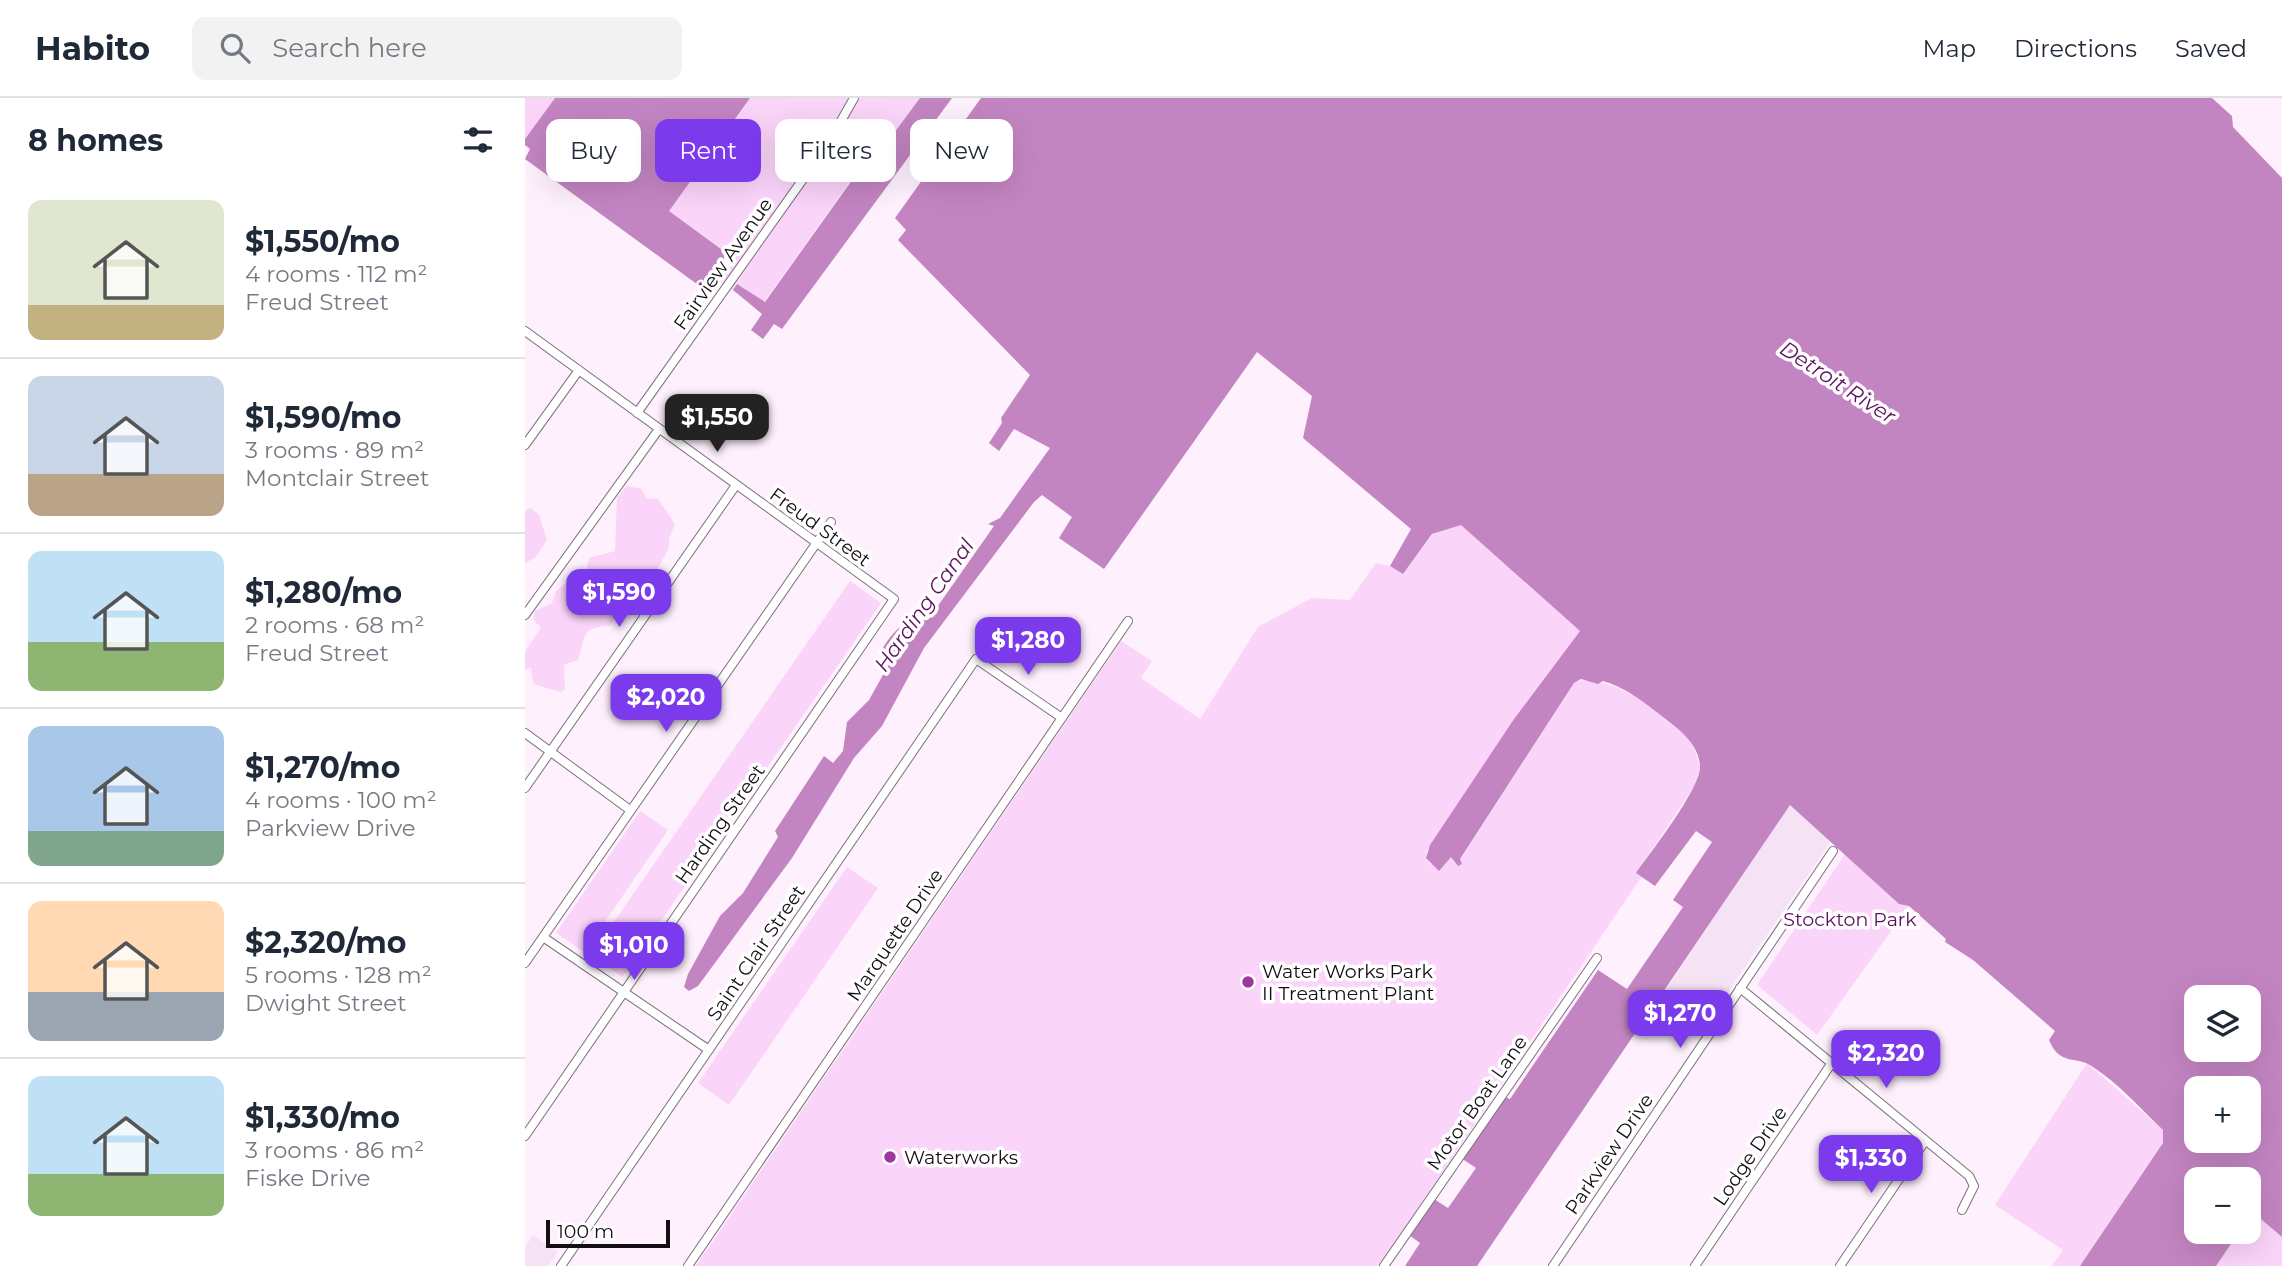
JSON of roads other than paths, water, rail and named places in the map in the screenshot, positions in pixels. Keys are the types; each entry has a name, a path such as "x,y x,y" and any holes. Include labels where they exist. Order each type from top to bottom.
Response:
{"street":[{"name":"Fairview Avenue","path":"638,413 828,144 854,98"},
{"name":"Freud Street","path":"525,331 894,599"},
{"path":"525,445 579,370"},
{"path":"525,615 659,429"},
{"path":"525,788 736,485"},
{"path":"525,963 831,522"},
{"name":"Harding Street","path":"525,1136 894,599"},
{"name":"Marquette Drive","path":"688,1266 1128,621"},
{"name":"Saint Clair Street","path":"561,1266 976,659 1062,718"},
{"path":"525,733 631,810"},
{"name":"Parkview Drive","path":"1553,1266 1833,851"},
{"path":"543,937 709,1050"},
{"name":"Motor Boat Lane","path":"1384,1266 1597,958"},
{"path":"1740,988 1973,1181 1973,1192 1962,1210"},
{"name":"Lodge Drive","path":"1695,1266 1831,1064"},
{"path":"1840,1266 1925,1141"}],"water":[{"path":"555,98 750,98 735,119 655,119 655,182 690,182 669,211 725,252 723,271 719,278 701,287 557,182 641,182 641,119 546,119 546,174 525,159 530,149 525,145 525,139"},
{"path":"920,98 952,98 937,119 910,119 910,155 896,174 896,130"},
{"name":"Detroit River","path":"981,98 2212,98 2232,116 2233,127 2282,178 2282,1237 2261,1219 2261,1167 2184,1167 2184,1244 2231,1244 2216,1266 2080,1266 2163,1143 2163,1130 2103,1074 2087,1064 2058,1054 2049,1040 2055,1031 1973,960 1945,942 1946,939 1909,906 1899,904 1790,805 1477,1266 1405,1266 1420,1243 1409,1235 1434,1199 1448,1208 1476,1168 1461,1158 1503,1096 1510,1099 1598,970 1627,989 1683,907 1673,900 1712,842 1696,831 1655,886 1636,873 1692,790 1698,777 1699,759 1692,744 1681,732 1635,696 1603,681 1598,684 1581,679 1574,683 1460,859 1462,864 1458,866 1451,857 1439,871 1426,858 1430,845 1514,719 1580,631 1461,525 1432,534 1403,574 1390,566 1411,529 1303,438 1312,396 1257,352 1104,569 1059,538 1072,517 1042,495 1034,502 924,648 882,726 854,758 792,858 698,986 689,991 684,987 688,974 720,916 743,893 778,837 775,831 824,756 833,763 843,751 847,722 869,700 889,664 879,654 883,647 905,624 912,620 928,620 994,526 988,524 1000,518 1050,448 1014,429 999,451 989,443 1002,423 1001,418 1030,375 898,240 906,230 895,218 921,182 1013,182 1013,119 966,119"},
{"path":"851,182 890,182 782,329 774,324 763,339 751,330 762,314 733,290 737,284 765,302"}],"place":[{"name":"Water Works Park II Treatment Plant","path":"1248,982"},
{"name":"Waterworks","path":"890,1157"}],"water label":[{"name":"Harding Canal","path":"924,605"}],"park label":[{"name":"Stockton Park","path":"1850,919"}]}
